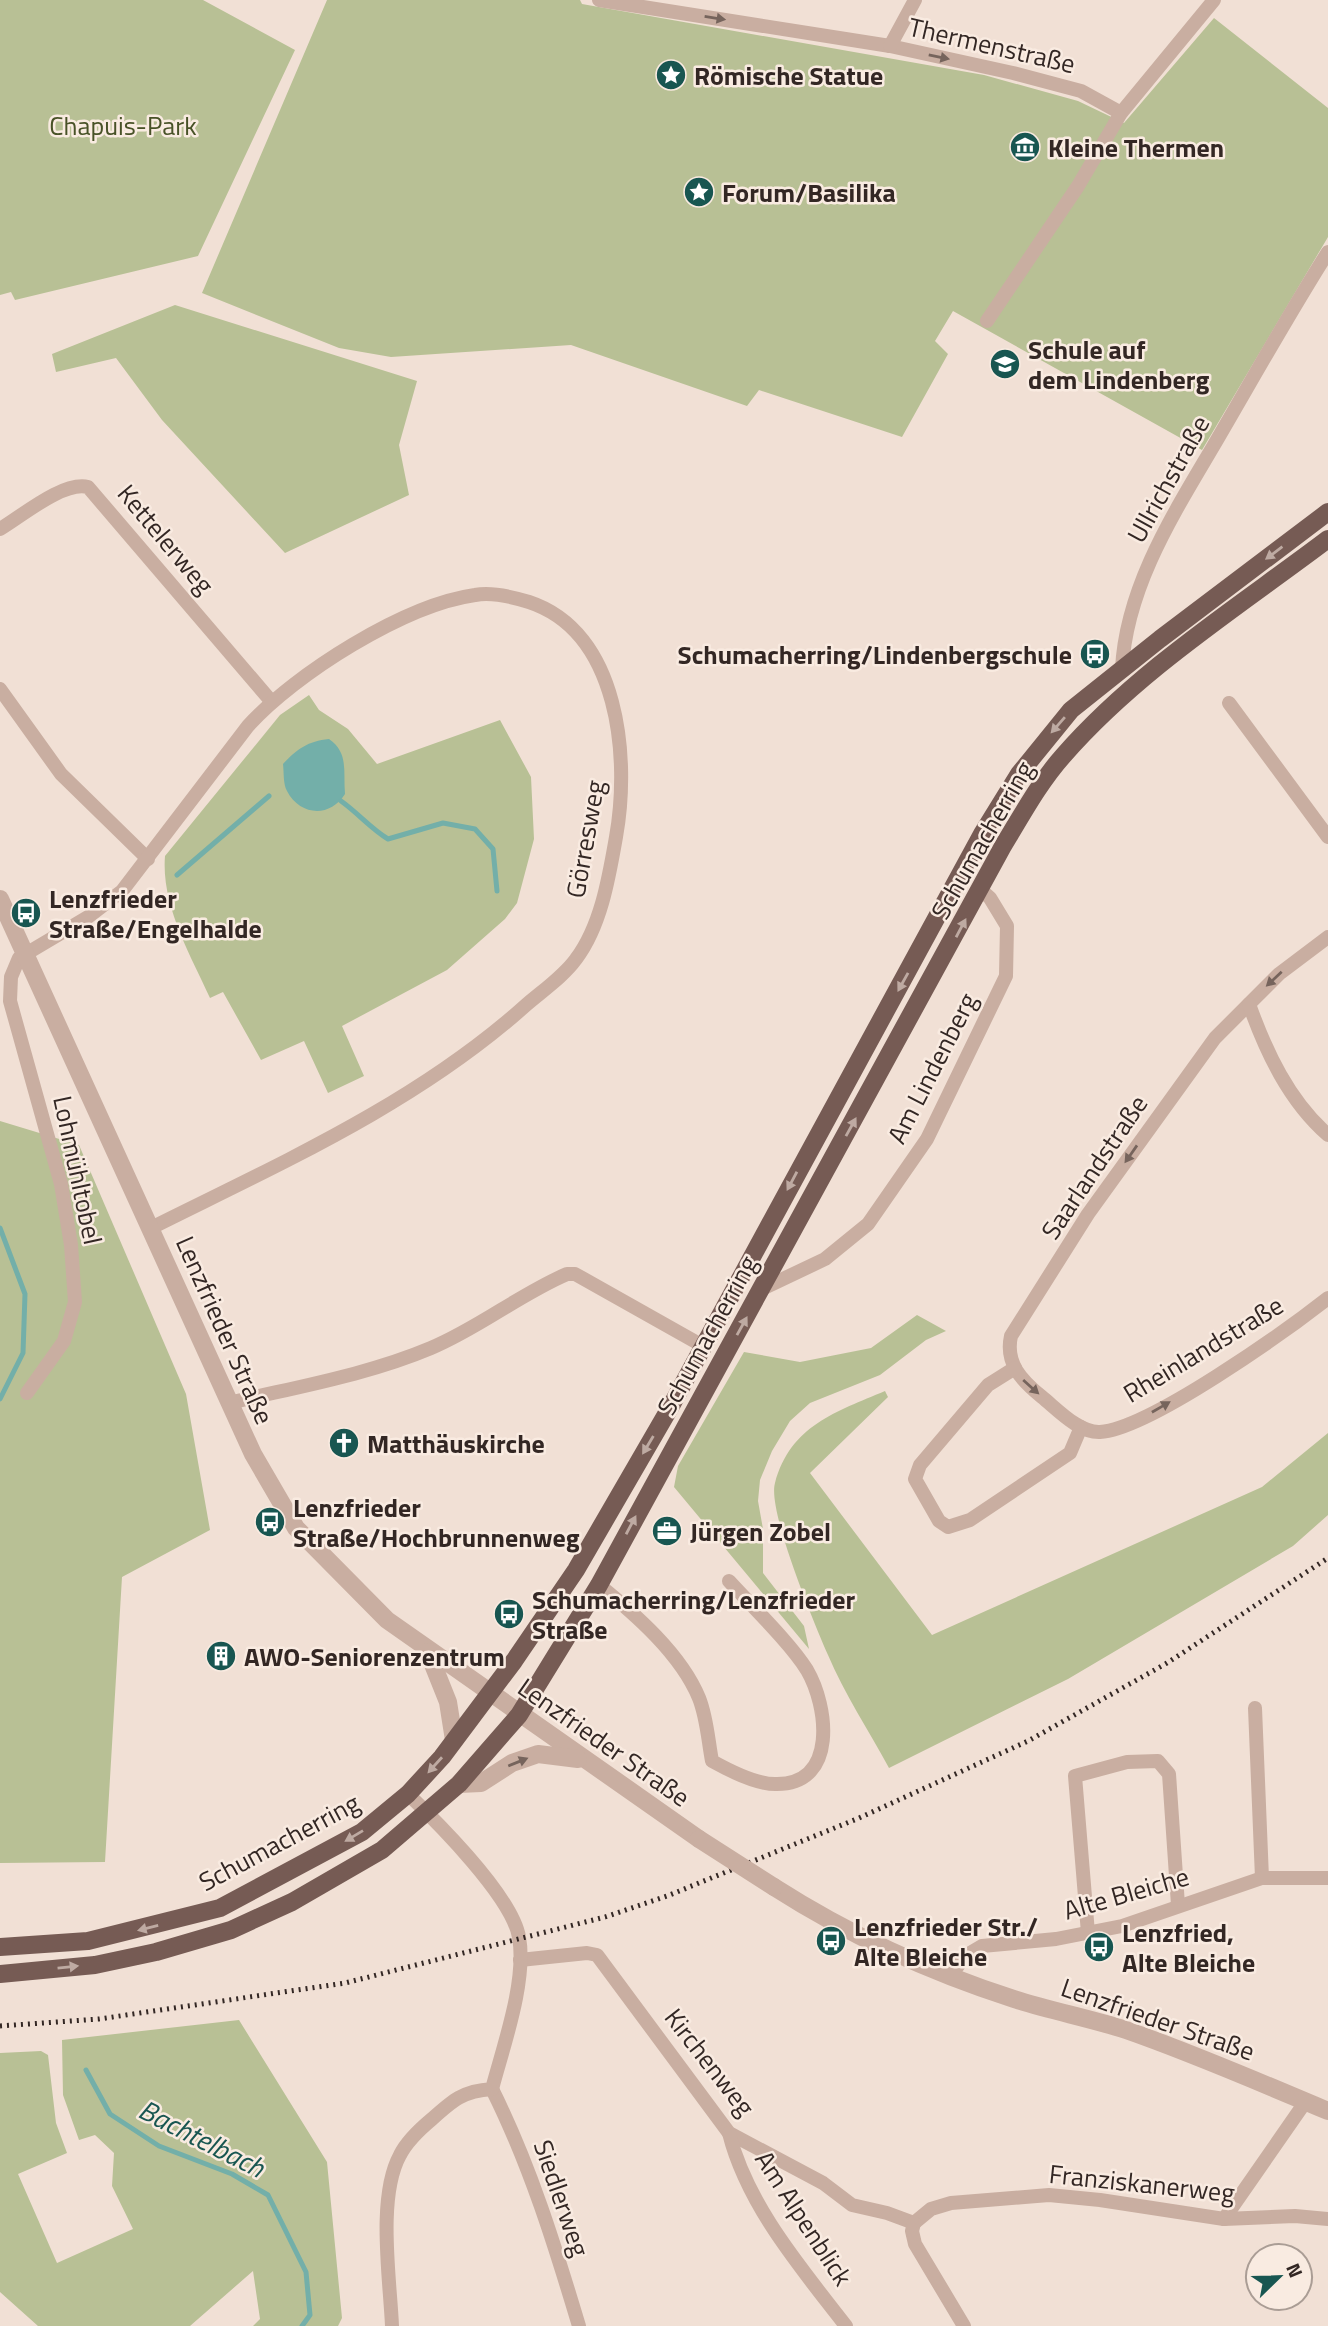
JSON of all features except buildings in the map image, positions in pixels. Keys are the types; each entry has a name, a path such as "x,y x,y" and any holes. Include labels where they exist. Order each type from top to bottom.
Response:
{"main road":[{"name":"Schumacherring","path":"0,1947 88,1941 149,1928 220,1908 362,1832 408,1794 489,1695 576,1570 703,1346 982,834 1013,784 1071,710 1188,617 1328,512"},
{"name":"Schumacherring","path":"0,1974 95,1965 156,1952 231,1930 292,1902 371,1856 428,1813 459,1784 519,1715 599,1585 1038,789 1061,758 1123,696 1328,539"}],"street":[{"name":"Thermenstraße","path":"599,0 890,46 1013,72 1081,91 1121,113"},
{"path":"890,46 915,0"},
{"path":"987,321 1078,186 1121,113 1214,0"},
{"name":"Ullrichstraße","path":"1122,669 1124,640 1141,580 1193,477 1328,252"},
{"name":"Kettelerweg","path":"0,529 64,489 78,484 88,487 271,701"},
{"name":"Görresweg","path":"26,952 88,917 121,891 248,726 271,701 342,650 424,611 475,595 515,598 544,607 566,623 589,651 611,694 623,761 621,810 609,876 592,928 576,960 509,1020 414,1091 350,1127 151,1228"},
{"path":"0,689 61,774 148,859"},
{"path":"1229,703 1328,837"},
{"name":"Am Lindenberg","path":"762,1289 825,1259 868,1224 927,1139 1006,976 1007,926 990,898 981,890"},
{"name":"Lenzfrieder Straße","path":"0,899 253,1454 296,1528 387,1620 489,1695 699,1839 774,1887 866,1940 950,1977 1016,2000 1124,2030 1328,2111"},
{"name":"Saarlandstraße","path":"1015,1368 1008,1351 1011,1336 1088,1214 1215,1038 1279,974 1328,937"},
{"name":"Lohmühltobel","path":"26,952 19,958 11,978 10,1001 61,1184 71,1245 75,1302 64,1341 27,1392"},
{"path":"1249,1004 1283,1081 1309,1118 1328,1135"},
{"path":"229,1404 379,1366 431,1348 493,1318 567,1274 575,1274 703,1346"},
{"name":"Rheinlandstraße","path":"1081,1427 1098,1432 1142,1418 1286,1331 1328,1298"},
{"path":"1015,1368 1036,1392 1081,1427 1070,1452 970,1520 948,1527 939,1521 915,1479 920,1465 988,1385 1015,1368"},
{"path":"599,1585 654,1636 683,1670 699,1696 712,1761 729,1770 775,1785 791,1782 811,1772 820,1758 824,1718 817,1695 806,1669 729,1581"},
{"path":"426,1649 448,1702 454,1740"},
{"path":"1255,1708 1262,1878"},
{"path":"459,1784 481,1783 512,1763 538,1754 582,1759"},
{"path":"1088,1933 1075,1776 1127,1762 1158,1762 1169,1774 1178,1905"},
{"path":"392,2326 388,2206 392,2178 400,2155 419,2131 468,2091 492,2090 510,2031 520,1960 519,1937 505,1905 428,1813 408,1794"},
{"name":"Alte Bleiche","path":"950,1977 965,1956 982,1946 1088,1933 1122,1926 1262,1878 1328,1878"},
{"name":"Kirchenweg","path":"520,1960 587,1953 597,1955 729,2133 823,2183 852,2205 914,2223"},
{"name":"Siedlerweg","path":"492,2090 513,2131 535,2190 579,2326"},
{"path":"1224,2219 1306,2101"},
{"name":"Am Alpenblick","path":"729,2133 737,2167 796,2262 846,2326"},
{"name":"Franziskanerweg","path":"914,2223 931,2209 951,2203 1049,2195 1224,2219 1295,2216 1328,2219"},
{"path":"914,2223 912,2231 922,2258 964,2326"}],"green space":[{"name":"Chapuis-Park","path":"0,0 203,0 295,50 198,256 15,300 11,292 0,295"},
{"path":"327,0 580,0 582,4 984,75 1078,101 1124,123 1214,18 1328,108 1328,237 1202,450 953,311 935,341 948,354 902,437 759,390 747,406 571,345 391,357 339,348 202,293"},
{"path":"175,305 417,381 399,445 409,495 285,553 162,420 116,358 56,372 52,354"},
{"path":"309,695 319,710 348,729 377,764 500,720 531,777 534,839 517,903 505,919 447,970 342,1026 364,1076 328,1093 304,1041 261,1060 223,992 210,998 172,911 165,874 165,856 280,715"},
{"path":"0,1121 79,1145 186,1394 210,1530 122,1577 105,1862 0,1863"},
{"path":"917,1315 946,1331 926,1340 880,1375 810,1403 790,1421 772,1451 760,1480 758,1501 763,1529 763,1573 804,1626 809,1649 674,1487 678,1466 744,1352 800,1362 871,1348"},
{"path":"885,1391 888,1397 810,1473 932,1635 1262,1487 1328,1433 1328,1515 1293,1546 1068,1679 889,1768 841,1683 821,1640 785,1541 774,1497 775,1483 782,1463 804,1434 833,1414"},
{"path":"239,2020 327,2162 342,2318 338,2326 253,2326 260,2319 253,2271 190,2326 38,2326 0,2292 0,2053 41,2051 48,2055 56,2123 67,2153 18,2174 57,2263 133,2229 112,2186 114,2153 95,2135 79,2140 63,2095 62,2040"}],"water":[{"path":"329,739 342,756 345,794 331,807 315,811 307,809 299,805 287,791 283,764 303,747"}],"waterway":[{"path":"177,875 269,796"},
{"path":"341,801 388,839 443,823 475,829 493,849 497,891"},
{"name":"Bachtelbach","path":"0,1228 25,1294 23,1353 0,1399"},
{"name":"Bachtelbach","path":"86,2070 110,2114 159,2146 232,2174 268,2195 306,2272 310,2315 302,2326"}],"railway":[{"path":"0,2026 99,2019 345,1983 605,1917 667,1896 859,1818 1028,1741 1167,1663 1328,1558"}],"place":[{"name":"Römische Statue","path":"671,75"},
{"name":"Kleine Thermen","path":"1025,147"},
{"name":"Forum/Basilika","path":"699,192"},
{"name":"Schule auf dem Lindenberg","path":"1005,364"},
{"name":"Schumacherring/Lindenbergschule","path":"1095,654"},
{"name":"Lenzfrieder Straße/Engelhalde","path":"26,913"},
{"name":"Matthäuskirche","path":"344,1443"},
{"name":"Lenzfrieder Straße/Hochbrunnenweg","path":"270,1522"},
{"name":"Jürgen Zobel","path":"667,1531"},
{"name":"Schumacherring/Lenzfrieder Straße","path":"509,1614"},
{"name":"AWO-Seniorenzentrum","path":"221,1656"},
{"name":"Lenzfrieder Str./ Alte Bleiche","path":"831,1941"},
{"name":"Lenzfried, Alte Bleiche","path":"1099,1947"}]}
